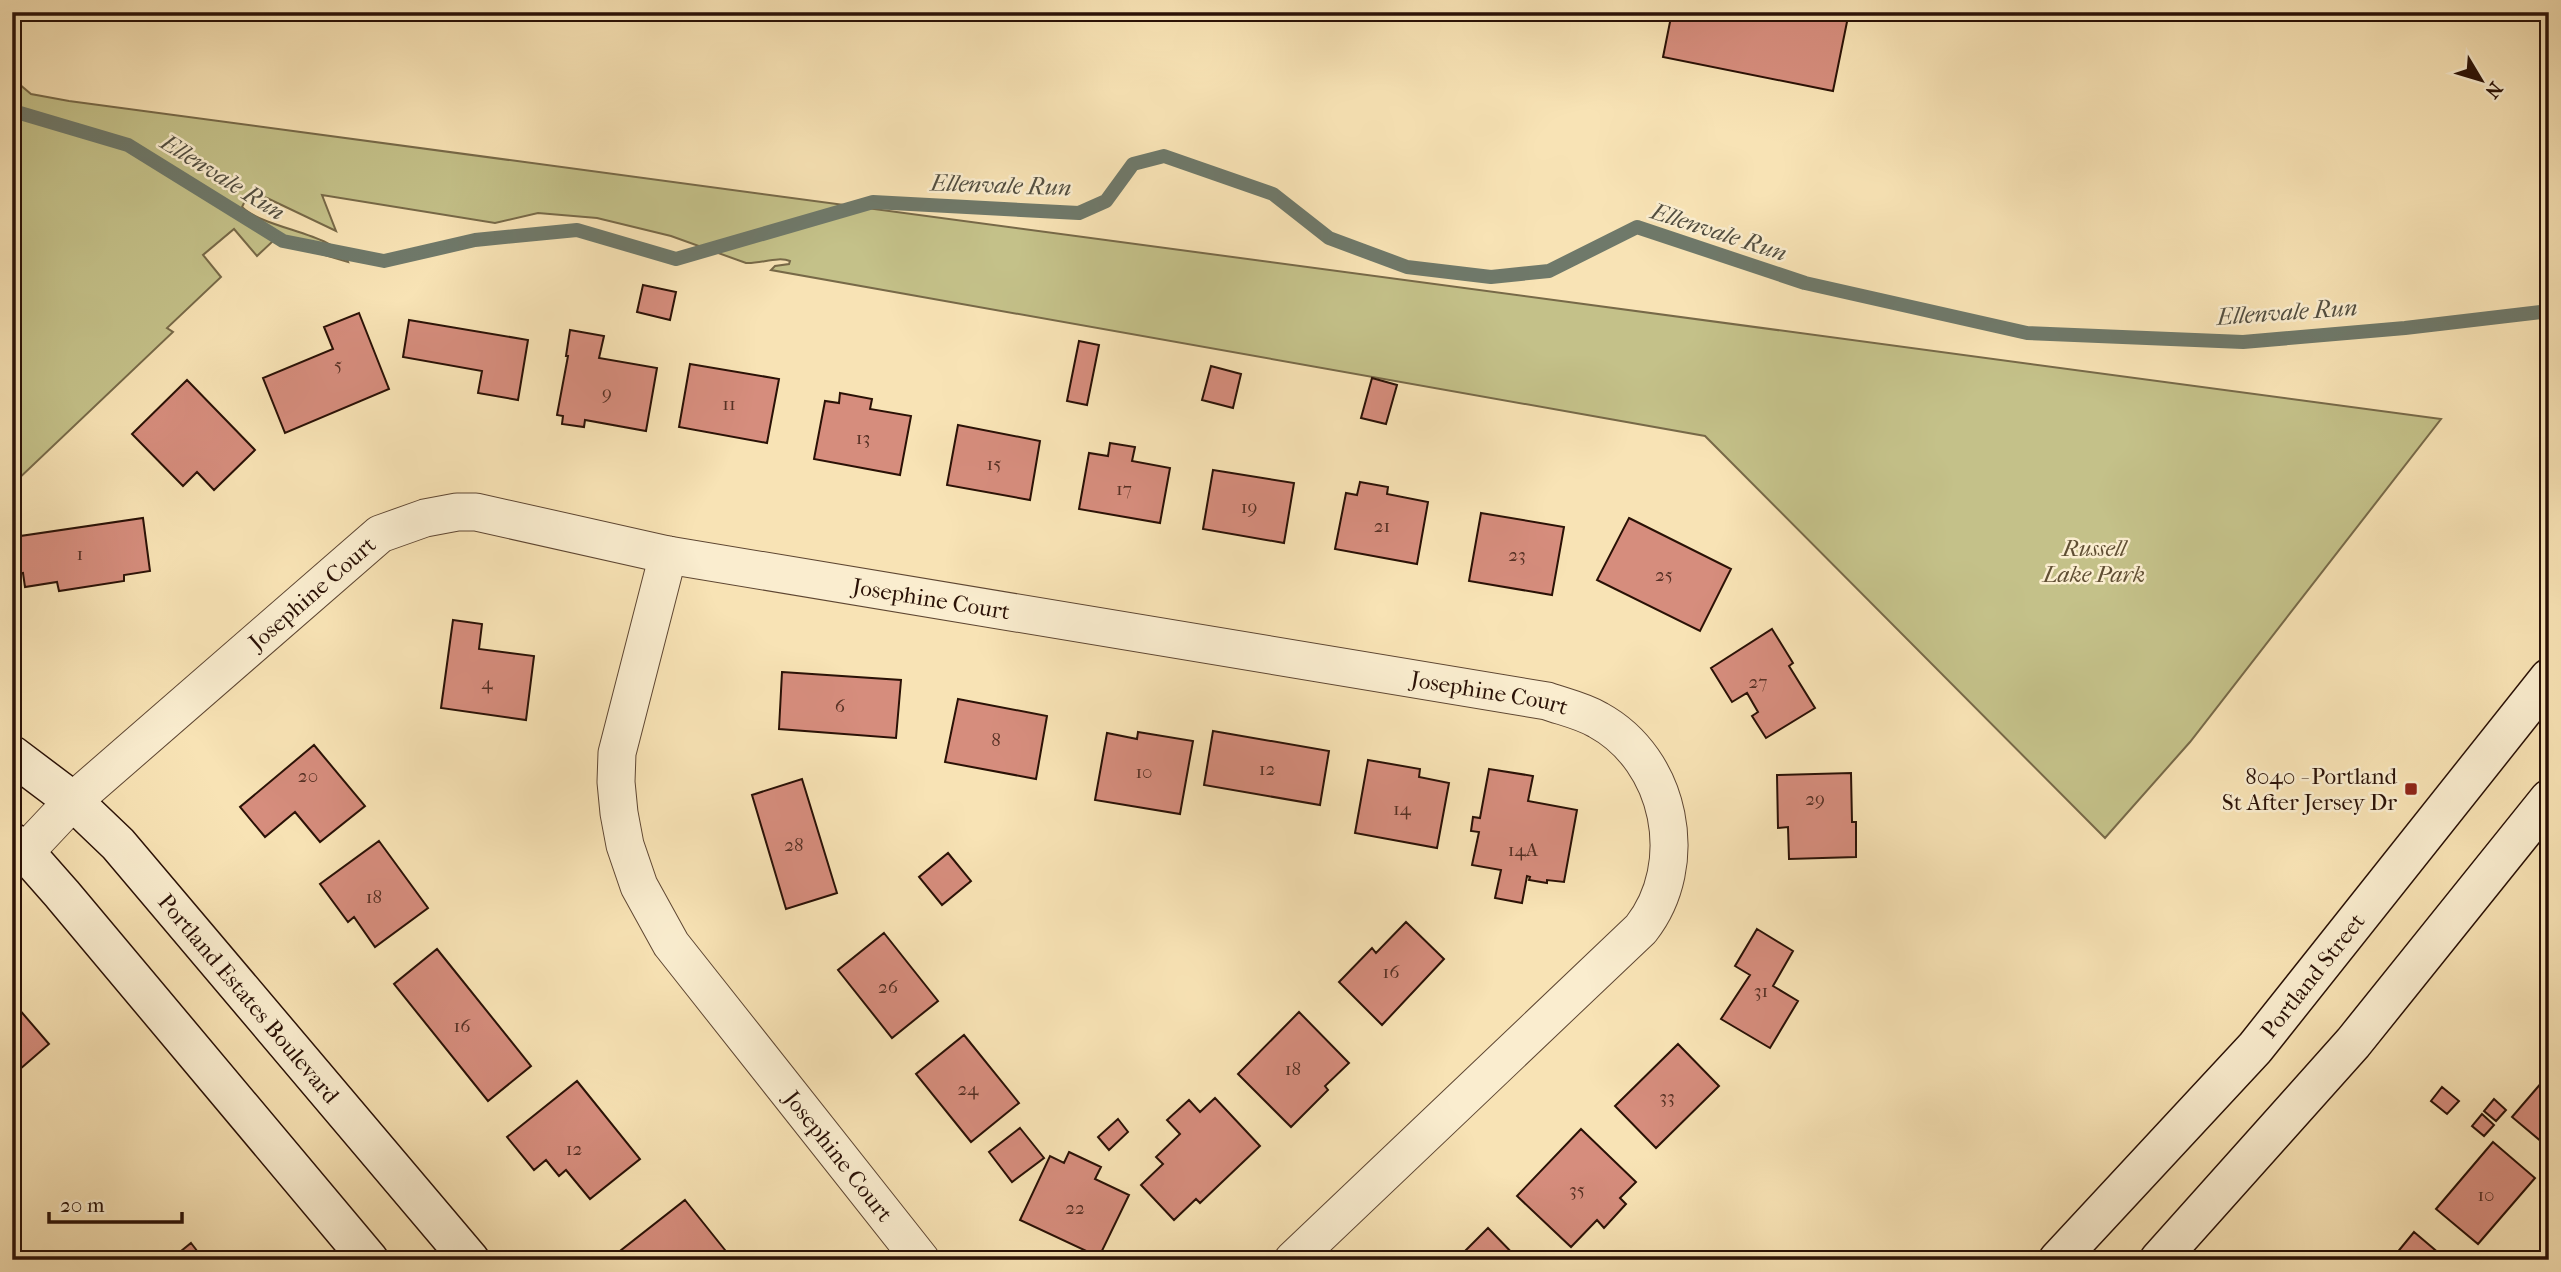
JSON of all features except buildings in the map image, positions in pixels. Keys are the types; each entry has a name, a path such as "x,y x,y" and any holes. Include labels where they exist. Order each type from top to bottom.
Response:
{"main road":[{"name":"Portland Street","path":"2058,1260 2255,1048 2549,678"},
{"name":"Portland Estates Boulevard","path":"12,755 73,801 118,844 470,1260"},
{"path":"2159,1260 2353,1043 2549,799"},
{"path":"19,847 369,1260"}],"street":[{"name":"Josephine Court","path":"19,847 380,534 425,518 457,512 477,512 667,555 1548,701 1598,720 1622,738 1636,753 1658,787 1667,817 1670,847 1665,885 1653,913 1631,939 1293,1260"},
{"name":"Josephine Court","path":"667,555 617,753 619,813 625,845 639,886 671,944 921,1260"}],"green space":[{"name":"Russell Lake Park","path":"12,78 31,94 69,101 2441,419 2190,742 2105,838 1705,436 771,270 775,266 789,264 790,261 780,259 746,263 671,236 597,218 538,213 495,223 322,195 336,231 267,198 249,193 242,207 253,215 330,244 341,252 348,262 274,240 257,256 234,229 203,255 221,277 167,328 173,332 12,485 12,121 16,116 12,112"}],"waterway":[{"name":"Ellenvale Run","path":"12,117 20,113 128,145 283,241 384,261 475,240 577,230 676,259 873,202 1079,213 1106,201 1133,164 1164,156 1273,194 1329,238 1407,267 1491,277 1549,271 1637,227 1805,283 2027,333 2243,342 2405,328 2549,311"}],"place":[{"name":"8040 - Portland St After Jersey Dr","path":"2411,789"}]}
